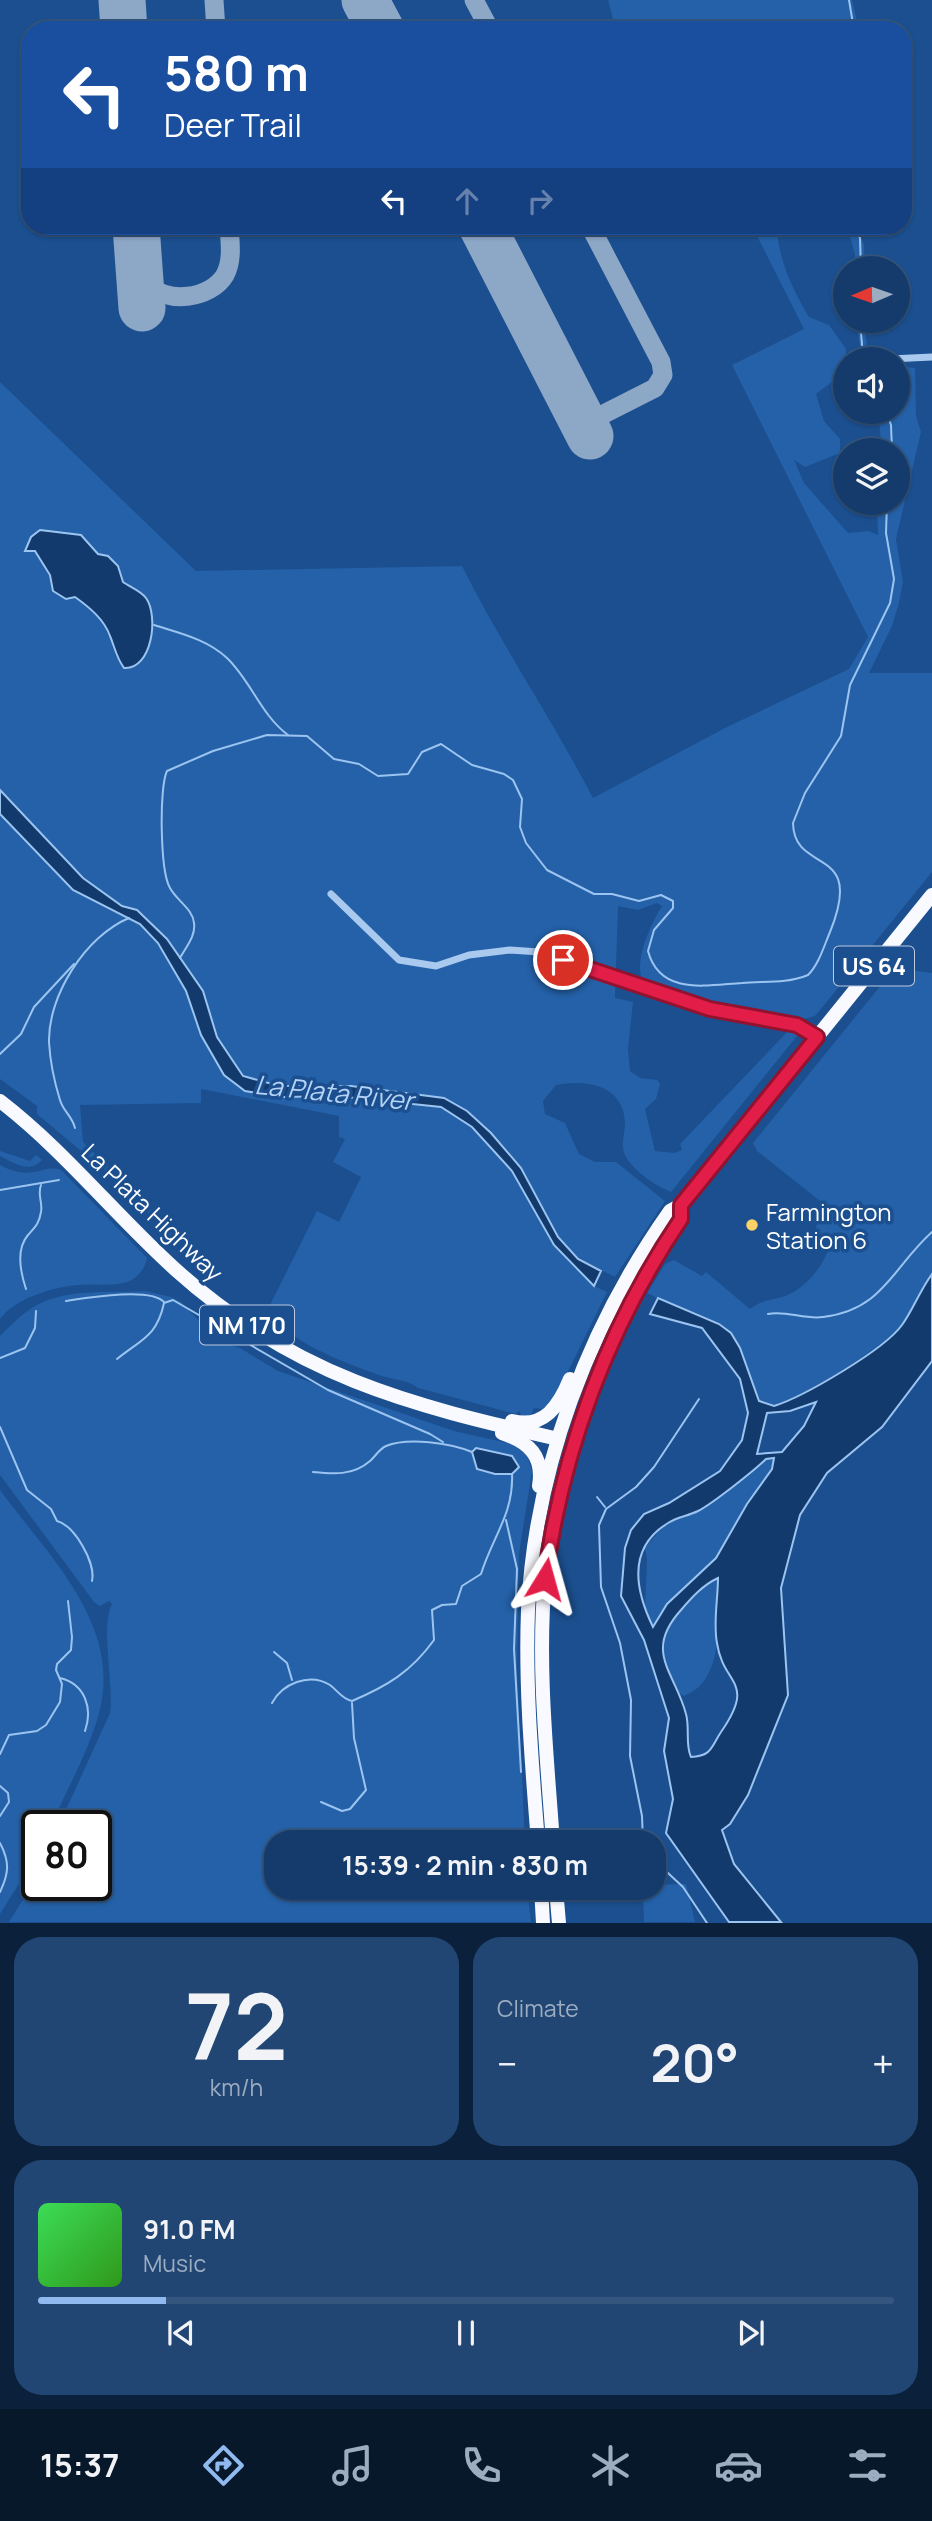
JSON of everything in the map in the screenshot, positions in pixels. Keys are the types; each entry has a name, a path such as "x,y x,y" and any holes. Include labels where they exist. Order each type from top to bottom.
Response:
{"highway":[{"name":"US 64","path":"537,1830 527,1668 533,1556 558,1439 583,1367 610,1310 647,1243 670,1211 681,1205 932,895"},
{"name":"La Plata Highway","path":"0,1101 59,1152 175,1269 238,1319 330,1373 406,1401 558,1439"},
{"name":"US 64","path":"552,1830 543,1640 547,1563 572,1449 594,1386 632,1297 681,1219 681,1205"},
{"path":"533,1556 530,1542 541,1471 537,1456 528,1446 513,1437 466,1425 457,1415 469,1410 522,1423 536,1422 548,1415 560,1400 601,1314 610,1310"},
{"path":"547,1563 545,1551 562,1466 558,1439 575,1423 583,1399 594,1386"},
{"path":"542,1900 543,1923"},
{"path":"557,1900 559,1923"}],"street":[{"path":"910,358 932,357"},
{"path":"331,894 399,960 436,966 469,956 510,950 539,952 710,1009 797,1025 817,1037"}],"shaded area":[{"path":"608,0 852,0 857,21 614,21"},
{"path":"757,235 777,235 785,267 809,317 829,325 845,347 833,347 833,381 816,394 824,421 839,438 833,438 833,456 805,467 794,460 804,483 848,533 869,531 878,535 877,515 902,515 896,539 903,582 899,603 892,626 869,673 932,673 932,872 816,1015 803,1019 758,1015 730,1009 656,986 642,979 642,951 662,906 657,903 638,910 618,906 615,998 633,1002 628,1049 630,1071 640,1078 657,1080 660,1084 656,1099 645,1109 655,1151 674,1153 682,1150 680,1144 790,1029 793,1028 797,1036 671,1192 645,1177 633,1167 625,1155 623,1110 611,1093 591,1084 568,1083 556,1085 543,1101 545,1114 565,1123 579,1154 595,1162 616,1162 665,1201 615,1277 578,1259 558,1237 520,1168 491,1133 467,1111 444,1098 351,1086 279,1086 243,1076 217,1037 203,991 137,910 118,903 81,876 0,790 0,382 196,571 462,566 593,798 727,727 849,669 868,637 732,365 804,329","holes":["40,530 81,535 98,554 108,556 118,566 123,582 145,596 116,658 107,633 96,614 78,600 54,591 44,565 37,554 26,546"]},
{"path":"850,235 860,235 864,245 864,256 855,256"},
{"path":"858,333 866,333 867,346 860,347"},
{"path":"910,367 915,368 916,416 921,432 910,479 910,438 881,438 879,424 910,424"},
{"path":"0,814 73,890 140,924 158,943 186,991 201,1035 224,1075 279,1097 336,1096 441,1107 472,1127 512,1171 554,1245 594,1286 607,1292 555,1398 542,1409 534,1408 530,1416 522,1416 519,1411 516,1414 418,1388 316,1349 299,1340 275,1317 270,1305 317,1211 339,1222 361,1177 333,1162 345,1139 339,1137 339,1116 201,1089 201,1103 80,1105 83,1142 119,1177 117,1181 37,1114 37,1106 0,1079"},
{"path":"899,963 910,970 932,973 932,1274 906,1319 893,1334 816,1386 780,1403 769,1405 759,1401 740,1348 731,1333 719,1324 686,1313 647,1293 665,1264 674,1260 702,1276 706,1272 750,1309 792,1293 814,1274 825,1258 829,1242 816,1229 820,1201 757,1151 753,1143"},
{"path":"0,1151 30,1161 36,1155 42,1160 32,1166 21,1166 0,1156"},
{"path":"0,1165 29,1173 48,1169 61,1170 147,1258 140,1272 131,1280 121,1283 78,1285 47,1291 15,1305 0,1319"},
{"path":"125,1183 175,1236 173,1239 122,1187"},
{"path":"145,1291 171,1297 181,1302 220,1342 240,1348 278,1371 454,1431 512,1444 527,1455 532,1471 519,1554 517,1666 524,1830 264,1830 264,1900 528,1900 531,1922 9,1922 22,1901 112,1901 112,1810 66,1810 110,1713 107,1627 112,1604 109,1601 100,1606 94,1602 0,1475 0,1336 31,1308 55,1298 80,1293"},
{"path":"774,1458 772,1469 747,1504 716,1559 667,1604 653,1628 645,1611 645,1548 664,1525 713,1502 766,1459"},
{"path":"0,1490 77,1594 92,1623 101,1652 104,1684 93,1731 58,1810 21,1810 21,1881 0,1914"},
{"path":"718,1578 717,1645 713,1662 698,1688 684,1696 672,1685 668,1675 664,1659 667,1631 682,1606"},
{"path":"686,1884 695,1922 644,1922 643,1900 666,1900 666,1885"}],"water":[{"path":"40,530 81,535 98,554 108,556 118,566 123,582 146,598 150,606 152,629 147,651 134,666 124,668 104,624 75,597 66,599 53,591 50,575 35,551 25,551 31,537"},
{"name":"La Plata River","path":"0,790 83,878 122,906 137,910 167,939 203,991 217,1037 243,1076 279,1086 351,1086 444,1098 467,1111 491,1133 521,1168 558,1237 578,1259 601,1271 594,1286 554,1245 512,1171 472,1127 441,1107 336,1096 280,1097 245,1091 224,1075 201,1035 186,991 158,943 140,924 73,890 0,814"},
{"path":"932,1274 932,1361 882,1427 827,1473 800,1515 781,1588 788,1695 748,1795 730,1824 722,1830 734,1864 781,1922 729,1922 666,1833 673,1799 664,1751 669,1718 644,1640 621,1596 625,1548 631,1530 644,1514 669,1503 720,1471 742,1440 748,1413 740,1379 702,1328 650,1314 658,1298 719,1324 731,1333 740,1348 759,1401 774,1406 822,1383 861,1359 893,1335 910,1313","holes":["816,1402 804,1426 782,1452 757,1454 767,1413 790,1411","774,1458 772,1469 747,1504 716,1558 667,1604 653,1627 639,1584 640,1557 646,1545 655,1533 668,1523 704,1507 766,1459","718,1578 717,1643 720,1657 735,1684 736,1702 710,1750 703,1755 691,1757 686,1714 665,1662 664,1638 681,1610 698,1592"]},
{"path":"476,1448 512,1456 519,1467 512,1474 495,1474 477,1469 472,1452"}],"waterway":[{"path":"849,0 852,21"},
{"path":"858,235 861,256"},
{"path":"861,333 862,345"},
{"path":"891,424 892,438"},
{"path":"180,958 192,937 194,923 191,913 170,888 164,865 162,811 167,771 213,751 267,735 307,736 334,759 359,764 378,776 408,774 422,752 441,744 472,765 504,774 513,780 522,799 520,827 526,843 547,870 594,894 612,894 639,901 661,895 673,901 673,908 654,930 648,951 654,965 663,975 674,981 700,986 783,981 808,975 830,932 839,904 840,885 834,872 804,850 796,839 793,823 805,793 841,736 850,685 890,603 894,579 886,533 887,515"},
{"path":"154,625 192,637 219,651 243,677 270,718 288,735"},
{"path":"75,1128 61,1104 56,1087 49,1042 50,1024 55,1005 72,969 98,938 129,918"},
{"path":"0,1054 21,1034 34,1007 74,964"},
{"path":"0,1190 59,1180"},
{"path":"26,1289 20,1255 24,1241 40,1216 41,1185"},
{"path":"768,1314 823,1317 860,1306 885,1285 932,1232"},
{"path":"66,1301 132,1294 146,1295 164,1302"},
{"path":"117,1359 153,1330 164,1303 173,1300 328,1390 443,1442"},
{"path":"0,1358 25,1348 35,1328 36,1311"},
{"path":"643,1830 630,1756 631,1700 620,1643 601,1587 599,1525 606,1509 636,1487 654,1467 699,1399"},
{"path":"0,1427 27,1490 51,1509 57,1521 71,1530 83,1546 91,1565 92,1581"},
{"path":"313,1472 350,1472 363,1466 381,1449 395,1443 441,1444 472,1452"},
{"path":"272,1703 282,1690 305,1680 322,1681 352,1701 387,1684 416,1661 434,1640 432,1610 442,1605 456,1604 462,1586 481,1574 510,1501 512,1474"},
{"path":"597,1497 605,1507"},
{"path":"506,1520 517,1569 514,1649 521,1772"},
{"path":"0,1754 9,1735 37,1731 46,1725 60,1702 62,1684 56,1670 57,1664 71,1650 68,1601"},
{"path":"274,1652 287,1663 292,1680"},
{"path":"60,1678 76,1686 85,1698 88,1714 85,1731"},
{"path":"321,1802 342,1811 350,1809 366,1790 354,1738 352,1703"},
{"path":"0,1786 8,1793 9,1802 0,1816"},
{"path":"0,1843 7,1868 0,1892"},
{"path":"666,1871 683,1887 707,1923"}],"taxiway":[{"path":"214,0 215,21"},
{"path":"474,0 485,21"},
{"path":"139,257 145,280 155,290 176,296 199,294 218,283 225,275 230,257 229,235"},
{"path":"584,424 655,388 663,375 661,362 595,235"}],"runway":[{"path":"122,0 123,21"},
{"path":"365,0 376,21"},
{"path":"137,235 142,308"},
{"path":"487,235 590,436"}],"place":[{"name":"Farmington Station 6","path":"752,1225"}],"route":[{"path":"545,1579 552,1530 572,1449 594,1386 632,1297 681,1219 681,1205 817,1037 802,1026 710,1009 563,960"}]}
